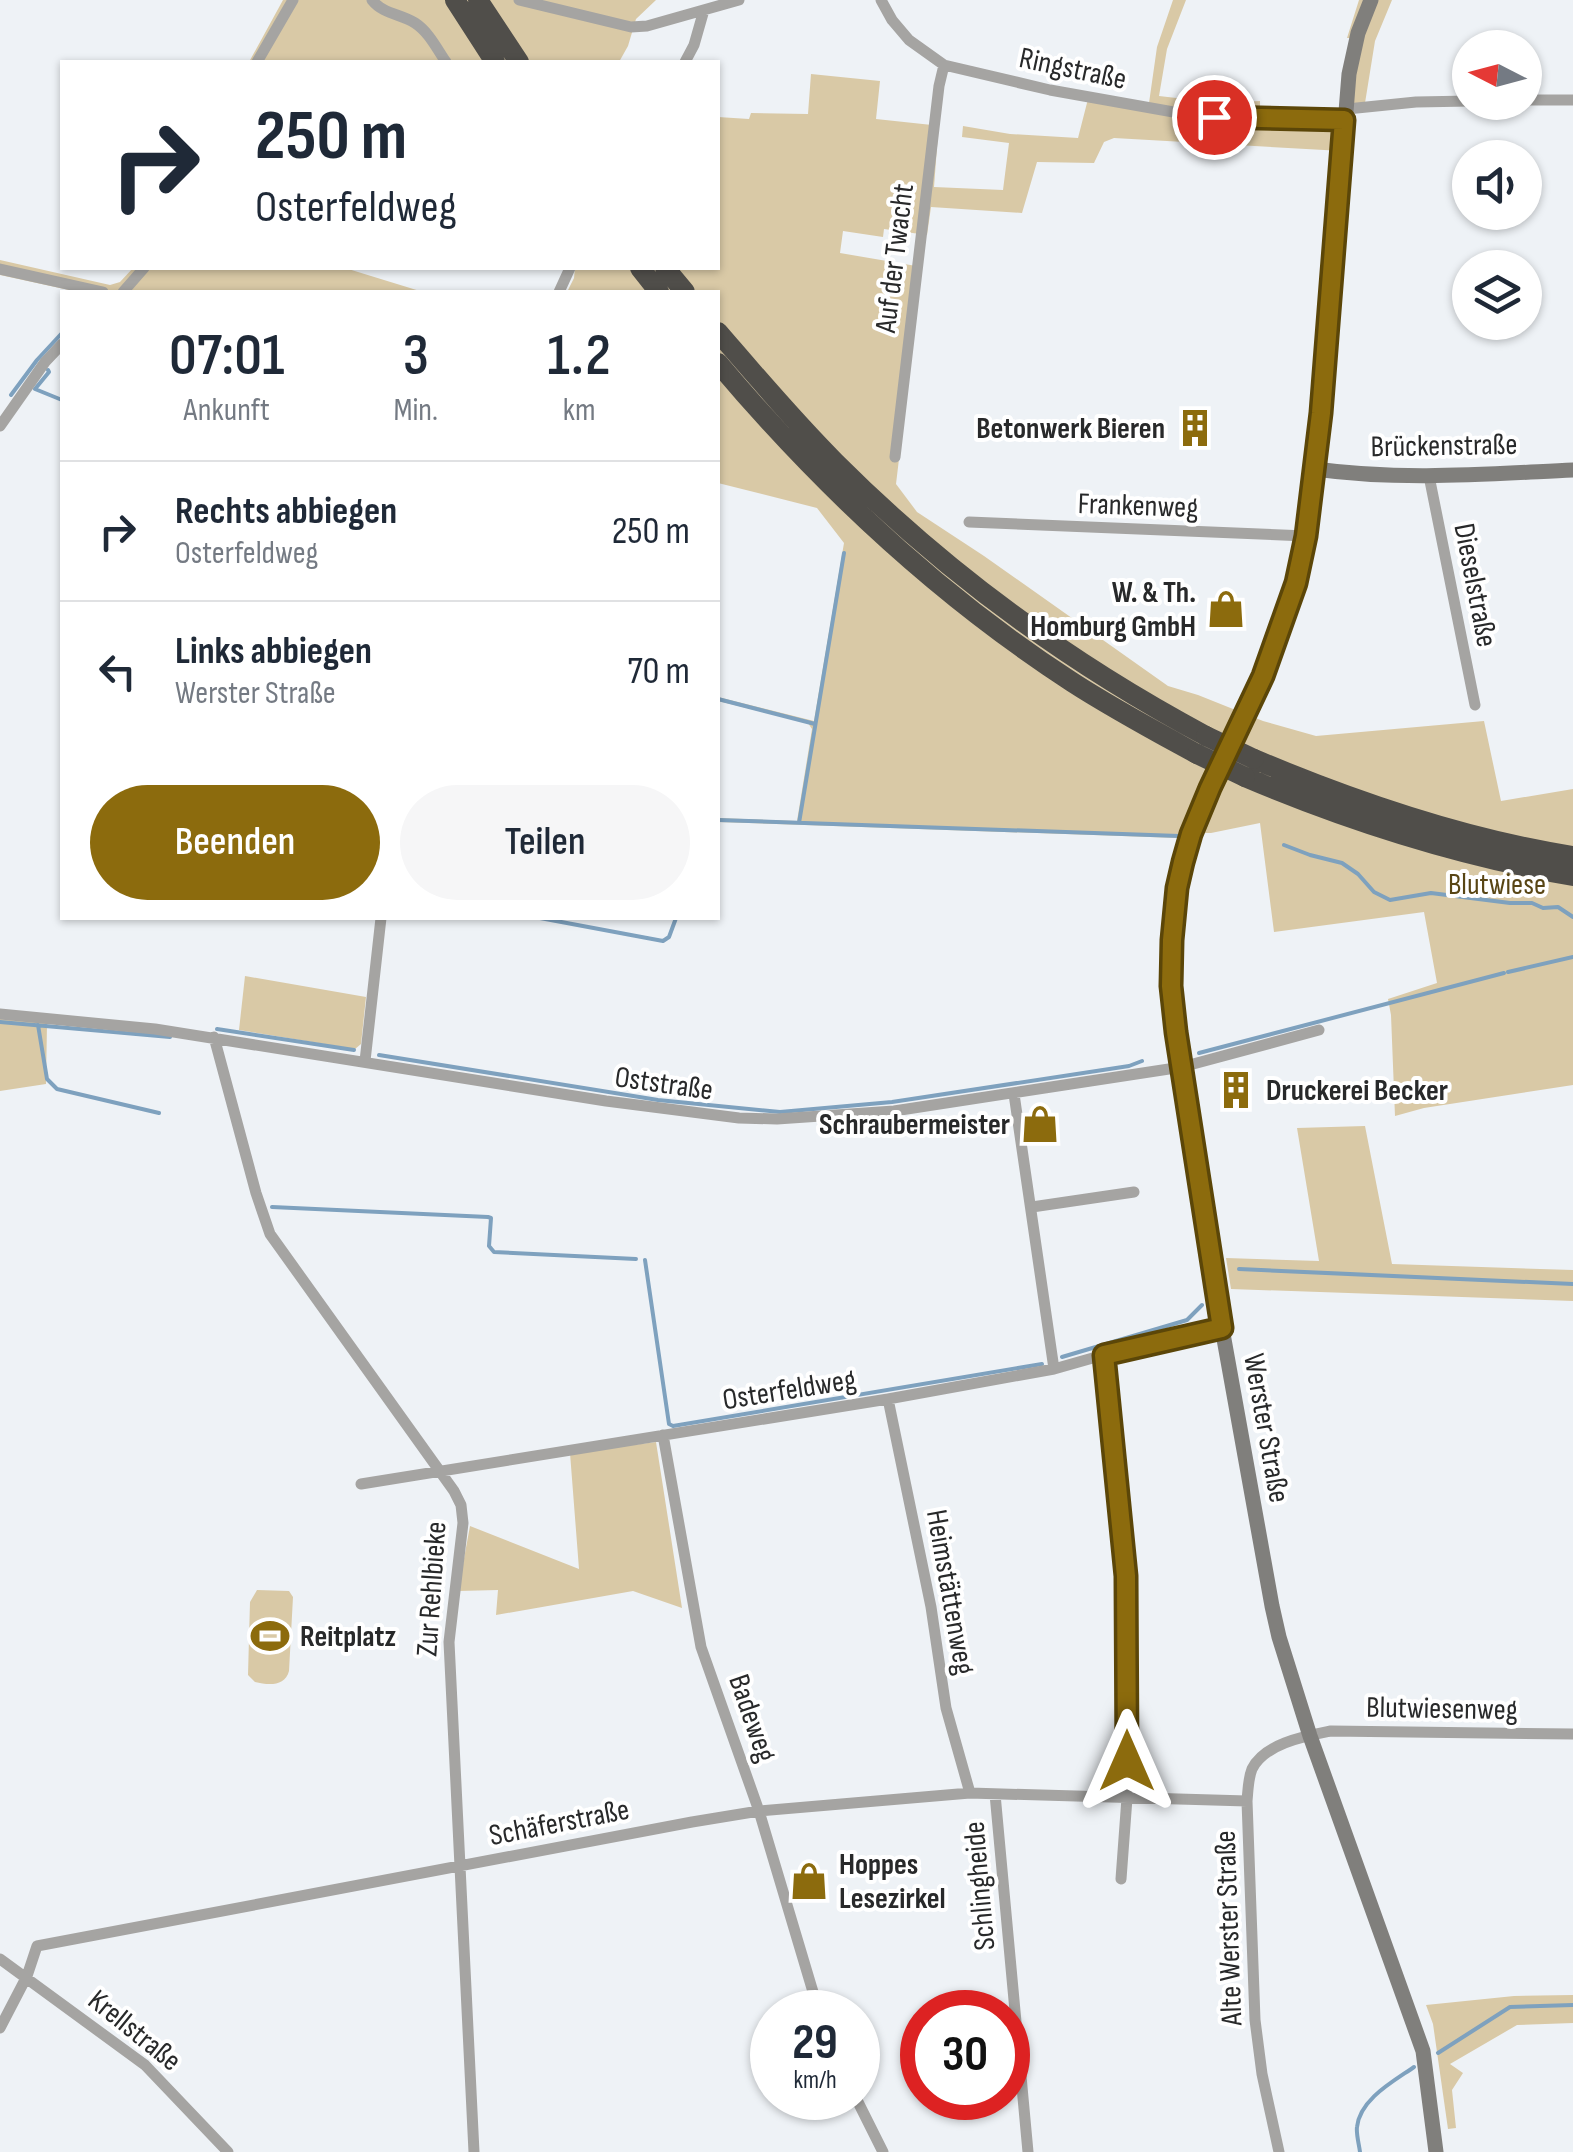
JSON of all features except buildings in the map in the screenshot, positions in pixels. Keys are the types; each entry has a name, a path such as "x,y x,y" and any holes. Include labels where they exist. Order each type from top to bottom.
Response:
{"highway":[{"path":"455,0 494,60"},
{"path":"478,0 518,60"},
{"path":"666,270 683,290"},
{"path":"720,334 836,462 974,586 1033,631 1202,745"},
{"path":"720,365 834,490 914,563 1072,682 1337,814 1394,834 1573,876"},
{"path":"1250,768 1438,826 1573,856"}],"main road":[{"name":"Werster Straße","path":"1371,0 1354,48 1316,468 1306,536 1296,583 1263,676 1191,834 1177,888 1171,986 1222,1328 1269,1594 1310,1736 1424,2051 1436,2152"},
{"name":"Brückenstraße","path":"1316,468 1353,474 1429,476 1573,470"}],"street":[{"path":"259,60 292,0"},
{"path":"372,0 378,7 412,20 423,29 445,60"},
{"path":"522,1 556,4 631,27 739,0"},
{"name":"Ringstraße","path":"881,0 909,40 944,65 1179,114 1346,115 1416,102 1452,101"},
{"path":"686,60 704,10"},
{"name":"Auf der Twacht","path":"895,457 944,65"},
{"path":"1542,100 1573,100"},
{"path":"0,269 93,290"},
{"path":"125,290 142,270"},
{"path":"0,426 60,346"},
{"name":"Dieselstraße","path":"1429,476 1475,704"},
{"name":"Frankenweg","path":"969,522 1306,536"},
{"path":"365,1061 380,920"},
{"name":"Oststraße","path":"0,1014 214,1037 606,1101 739,1118 894,1111 1014,1094 1182,1067 1319,1030"},
{"name":"Zur Rehlbieke","path":"214,1037 270,1234 461,1505 463,1523 449,1642 474,2152"},
{"path":"1014,1094 1054,1369"},
{"path":"1032,1206 1134,1192"},
{"name":"Osterfeldweg","path":"361,1484 1054,1369 1222,1328"},
{"path":"1104,1355 1126,1576 1128,1798 1122,1879"},
{"name":"Heimstättenweg","path":"888,1398 931,1607 946,1708 970,1793"},
{"name":"Badeweg","path":"663,1435 702,1647 759,1811 813,1990"},
{"name":"Blutwiesenweg","path":"1310,1736 1331,1731 1573,1734"},
{"name":"Alte Werster Straße","path":"1278,2152 1255,2020 1247,1801 1252,1771 1262,1757 1310,1736"},
{"name":"Schäferstraße","path":"26,1976 37,1946 759,1811 970,1793 1247,1801"},
{"name":"Schlingheide","path":"995,1794 1028,2152"},
{"name":"Krellstraße","path":"0,1959 145,2065 228,2152"},
{"path":"0,2028 26,1976"},
{"path":"867,2120 883,2152"}],"green space":[{"path":"283,0 656,0 636,19 620,60 250,60"},
{"name":"Blutwiese","path":"1173,0 1186,0 1167,49 1159,96 1220,103 1260,101 1260,108 1345,110 1342,151 1114,138 1104,142 1094,163 1037,162 1022,213 931,207 927,235 884,229 883,237 843,231 840,253 922,267 896,484 917,512 1168,686 1316,736 1484,721 1501,801 1573,789 1573,1085 1395,1116 1388,999 1437,983 1424,912 1274,932 1260,823 1211,833 1178,833 1178,838 720,822 720,818 797,821 812,729 808,723 720,701 720,698 814,721 844,543 817,508 720,484 720,290 568,290 575,270 720,270 720,117 749,119 751,113 808,114 811,74 880,81 876,119 932,125 938,134 934,187 1003,190 1009,143 962,137 963,126 1010,134 1078,138 1088,99 1148,110 1157,47"},
{"path":"1359,0 1392,0 1375,41 1365,103 1344,104 1351,38 1347,38"},
{"path":"0,260 110,285 120,282 131,270 352,270 416,290 69,290 0,275"},
{"path":"245,976 366,997 361,1044 355,1049 239,1030"},
{"path":"0,1019 47,1023 46,1084 0,1091"},
{"path":"1365,1126 1392,1264 1573,1270 1573,1301 1231,1289 1226,1258 1319,1261 1297,1128"},
{"path":"656,1442 682,1608 633,1591 496,1615 498,1590 458,1591 470,1526 579,1569 570,1453"},
{"name":"Reitplatz","path":"257,1590 289,1591 293,1597 289,1671 284,1680 275,1684 255,1682 248,1675 250,1602"},
{"path":"1573,1995 1573,2023 1517,2025 1450,2064 1463,2073 1452,2090 1456,2128 1448,2129 1433,2024 1426,2005 1514,1996"}],"waterway":[{"path":"11,395 60,335"},
{"path":"48,370 35,389 60,399"},
{"path":"799,823 844,553"},
{"path":"720,700 815,724"},
{"path":"720,820 1179,836"},
{"path":"1284,845 1342,863 1374,892 1390,900 1431,893 1558,907 1573,917"},
{"path":"551,920 663,941 669,937 675,920"},
{"path":"1508,972 1573,957"},
{"path":"1199,1053 1504,973"},
{"path":"0,1022 170,1037"},
{"path":"38,1025 47,1079 57,1089 159,1113"},
{"path":"217,1029 354,1050"},
{"path":"379,1055 658,1100 780,1112 892,1102 1142,1061"},
{"path":"272,1207 488,1217 489,1246 494,1252 636,1259"},
{"path":"645,1260 669,1424 673,1426 1042,1364"},
{"path":"1239,1269 1573,1284"},
{"path":"1062,1357 1187,1320 1202,1305"},
{"path":"1438,2053 1510,2007 1573,2005"},
{"path":"1360,2152 1357,2127 1364,2108 1414,2067"}],"place":[{"name":"Betonwerk Bieren","path":"1195,428"},
{"name":"W. & Th. Homburg GmbH","path":"1226,609"},
{"name":"Druckerei Becker","path":"1236,1090"},
{"name":"Schraubermeister","path":"1040,1124"},
{"name":"Reitplatz","path":"270,1636"},
{"name":"Hoppes Lesezirkel","path":"809,1881"}],"route":[{"path":"1127,1761 1126,1576 1104,1355 1222,1328 1171,986 1177,888 1191,834 1263,676 1296,583 1316,468 1344,120 1214,117"}]}
